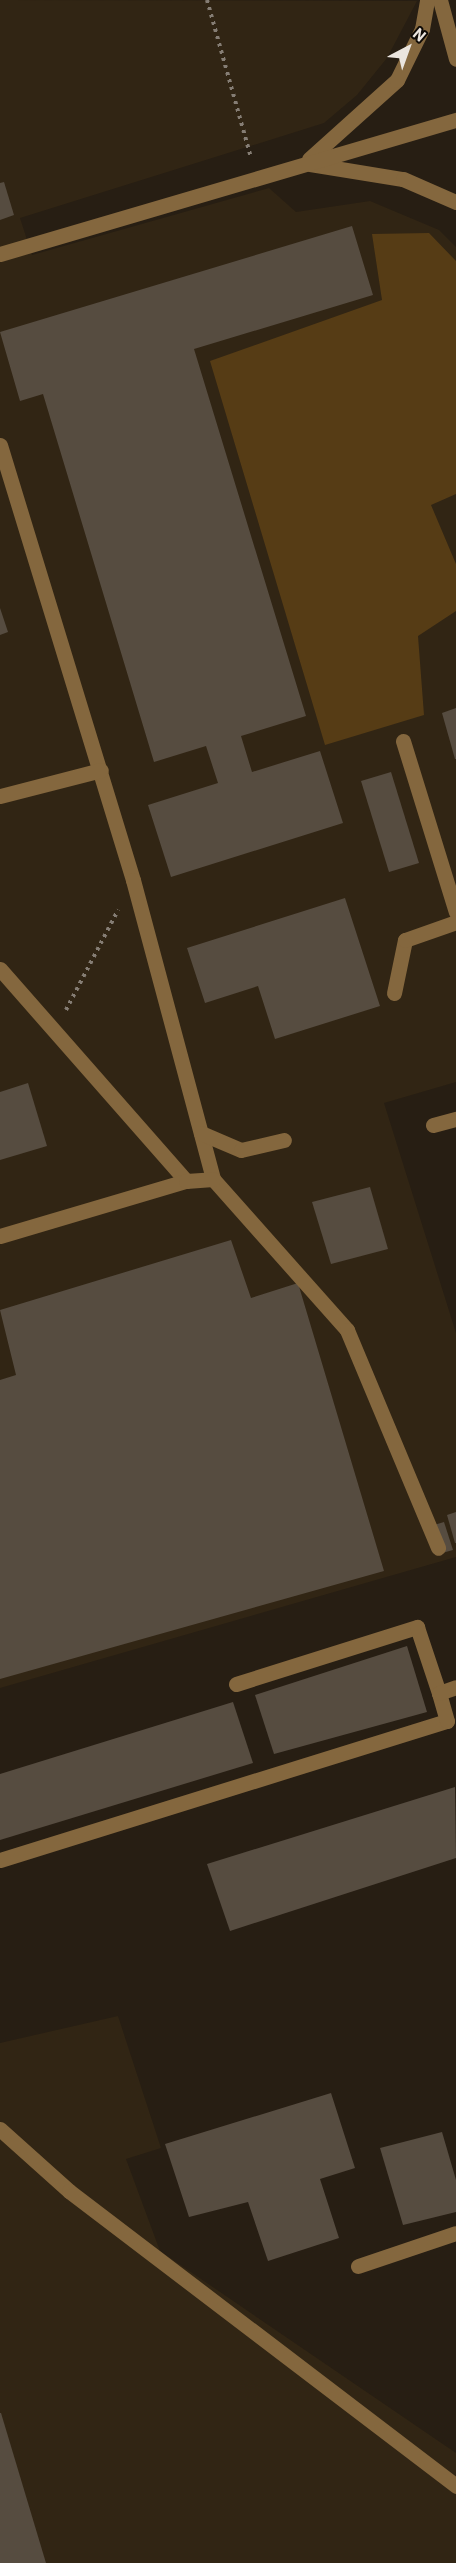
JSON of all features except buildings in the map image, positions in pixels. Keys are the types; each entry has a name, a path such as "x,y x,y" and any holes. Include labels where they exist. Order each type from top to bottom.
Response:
{"street":[{"path":"304,163 397,80 422,29 427,0"},
{"path":"440,0 456,59"},
{"path":"0,254 456,120"},
{"path":"304,163 403,180 456,202"},
{"path":"0,445 133,880 213,1179 347,1330 438,1548"},
{"path":"403,741 456,912"},
{"path":"0,796 101,770"},
{"path":"394,993 405,940 456,922"},
{"path":"0,969 186,1181"},
{"path":"433,1125 456,1119"},
{"path":"201,1133 241,1150 284,1140"},
{"path":"0,1236 186,1181 213,1179"},
{"path":"0,1860 447,1721 417,1627 236,1684"},
{"path":"439,1693 456,1687"},
{"path":"0,2128 69,2191 456,2486"},
{"path":"358,2266 456,2233"}],"path":[{"path":"207,0 257,179"},
{"path":"55,1031 133,880"}],"shaded area":[{"path":"0,0 417,1 387,58 357,95 324,123 20,218 32,255 269,188 296,212 370,201 439,230 456,247 456,1082 384,1103 456,1333 456,1557 0,1688"},
{"path":"429,233 456,261 456,494 431,505 456,564 456,611 418,636 424,715 325,745 210,361 382,300 372,234"},
{"path":"118,2016 161,2148 126,2159 160,2251 456,2453 456,2563 0,2563 0,2043"}]}
